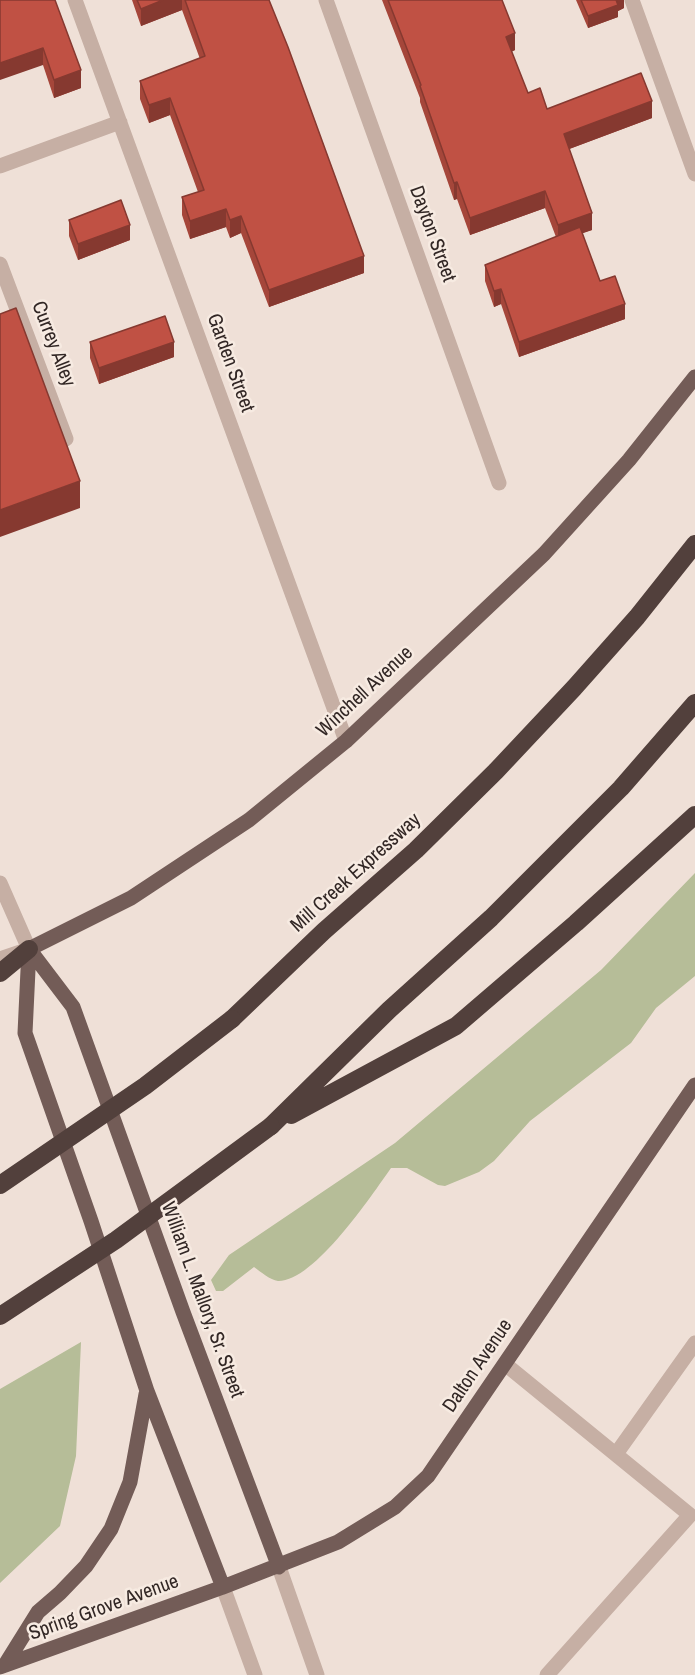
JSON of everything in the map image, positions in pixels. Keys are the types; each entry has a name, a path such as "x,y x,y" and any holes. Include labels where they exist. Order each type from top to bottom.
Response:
{"highway":[{"name":"Mill Creek Expressway","path":"0,1185 145,1086 232,1019 324,931 416,850 496,771 574,688 637,617 695,544"},
{"path":"271,1126 389,1010 491,918 621,788 695,703"},
{"path":"0,1316 116,1240 271,1126 456,1026 576,923 695,815"},
{"path":"0,973 29,950"}],"main road":[{"name":"Winchell Avenue","path":"29,950 132,898 249,820 346,741 544,554 629,460 695,377"},
{"name":"William L. Mallory, Sr. Street","path":"29,950 25,1033 91,1221 147,1391 223,1587"},
{"name":"William L. Mallory, Sr. Street","path":"29,950 73,1007 179,1301 279,1567"},
{"name":"Dalton Avenue","path":"223,1587 338,1542 395,1507 428,1476 695,1085"},
{"path":"3,1666 38,1611 60,1593 86,1566 111,1528 130,1482 147,1391"},
{"name":"Spring Grove Avenue","path":"3,1666 223,1587"}],"street":[{"name":"Garden Street","path":"75,0 346,741"},
{"name":"Dayton Street","path":"326,0 499,483"},
{"path":"632,0 695,174"},
{"path":"0,166 120,122"},
{"name":"Currey Alley","path":"0,264 66,439"},
{"name":"William L. Mallory, Sr. Street","path":"0,883 29,950"},
{"name":"Winchell Avenue","path":"0,959 29,950"},
{"path":"616,1454 695,1343"},
{"path":"505,1364 690,1515 547,1675"},
{"name":"William L. Mallory, Sr. Street","path":"279,1567 317,1675"},
{"name":"William L. Mallory, Sr. Street","path":"223,1587 255,1675"}],"green space":[{"path":"695,873 695,976 656,1008 631,1043 530,1121 494,1161 479,1172 445,1186 438,1185 407,1168 391,1168 341,1235 308,1268 292,1278 278,1281 254,1267 223,1291 216,1291 211,1280 229,1255 395,1143 601,970"},
{"path":"81,1342 76,1456 60,1526 0,1583 0,1389"}],"building":[{"path":"0,0 55,0 81,70 54,80 43,48 0,63"},
{"path":"137,0 163,0 141,9"},
{"path":"185,0 269,0 364,256 269,290 241,216 230,220 226,209 190,221 182,197 204,190 170,98 149,105 140,81 205,56"},
{"path":"388,0 502,0 515,33 506,37 528,93 540,88 547,109 641,73 652,101 564,134 592,213 558,225 545,191 470,218 457,182 454,183 421,85"},
{"path":"581,0 616,0 618,5 588,16"},
{"path":"121,200 130,225 78,244 69,220"},
{"path":"580,227 600,281 615,276 625,304 519,342 501,289 494,291 485,265"},
{"path":"16,308 80,481 0,510 0,314"},
{"path":"165,316 174,342 99,368 90,342"}]}
